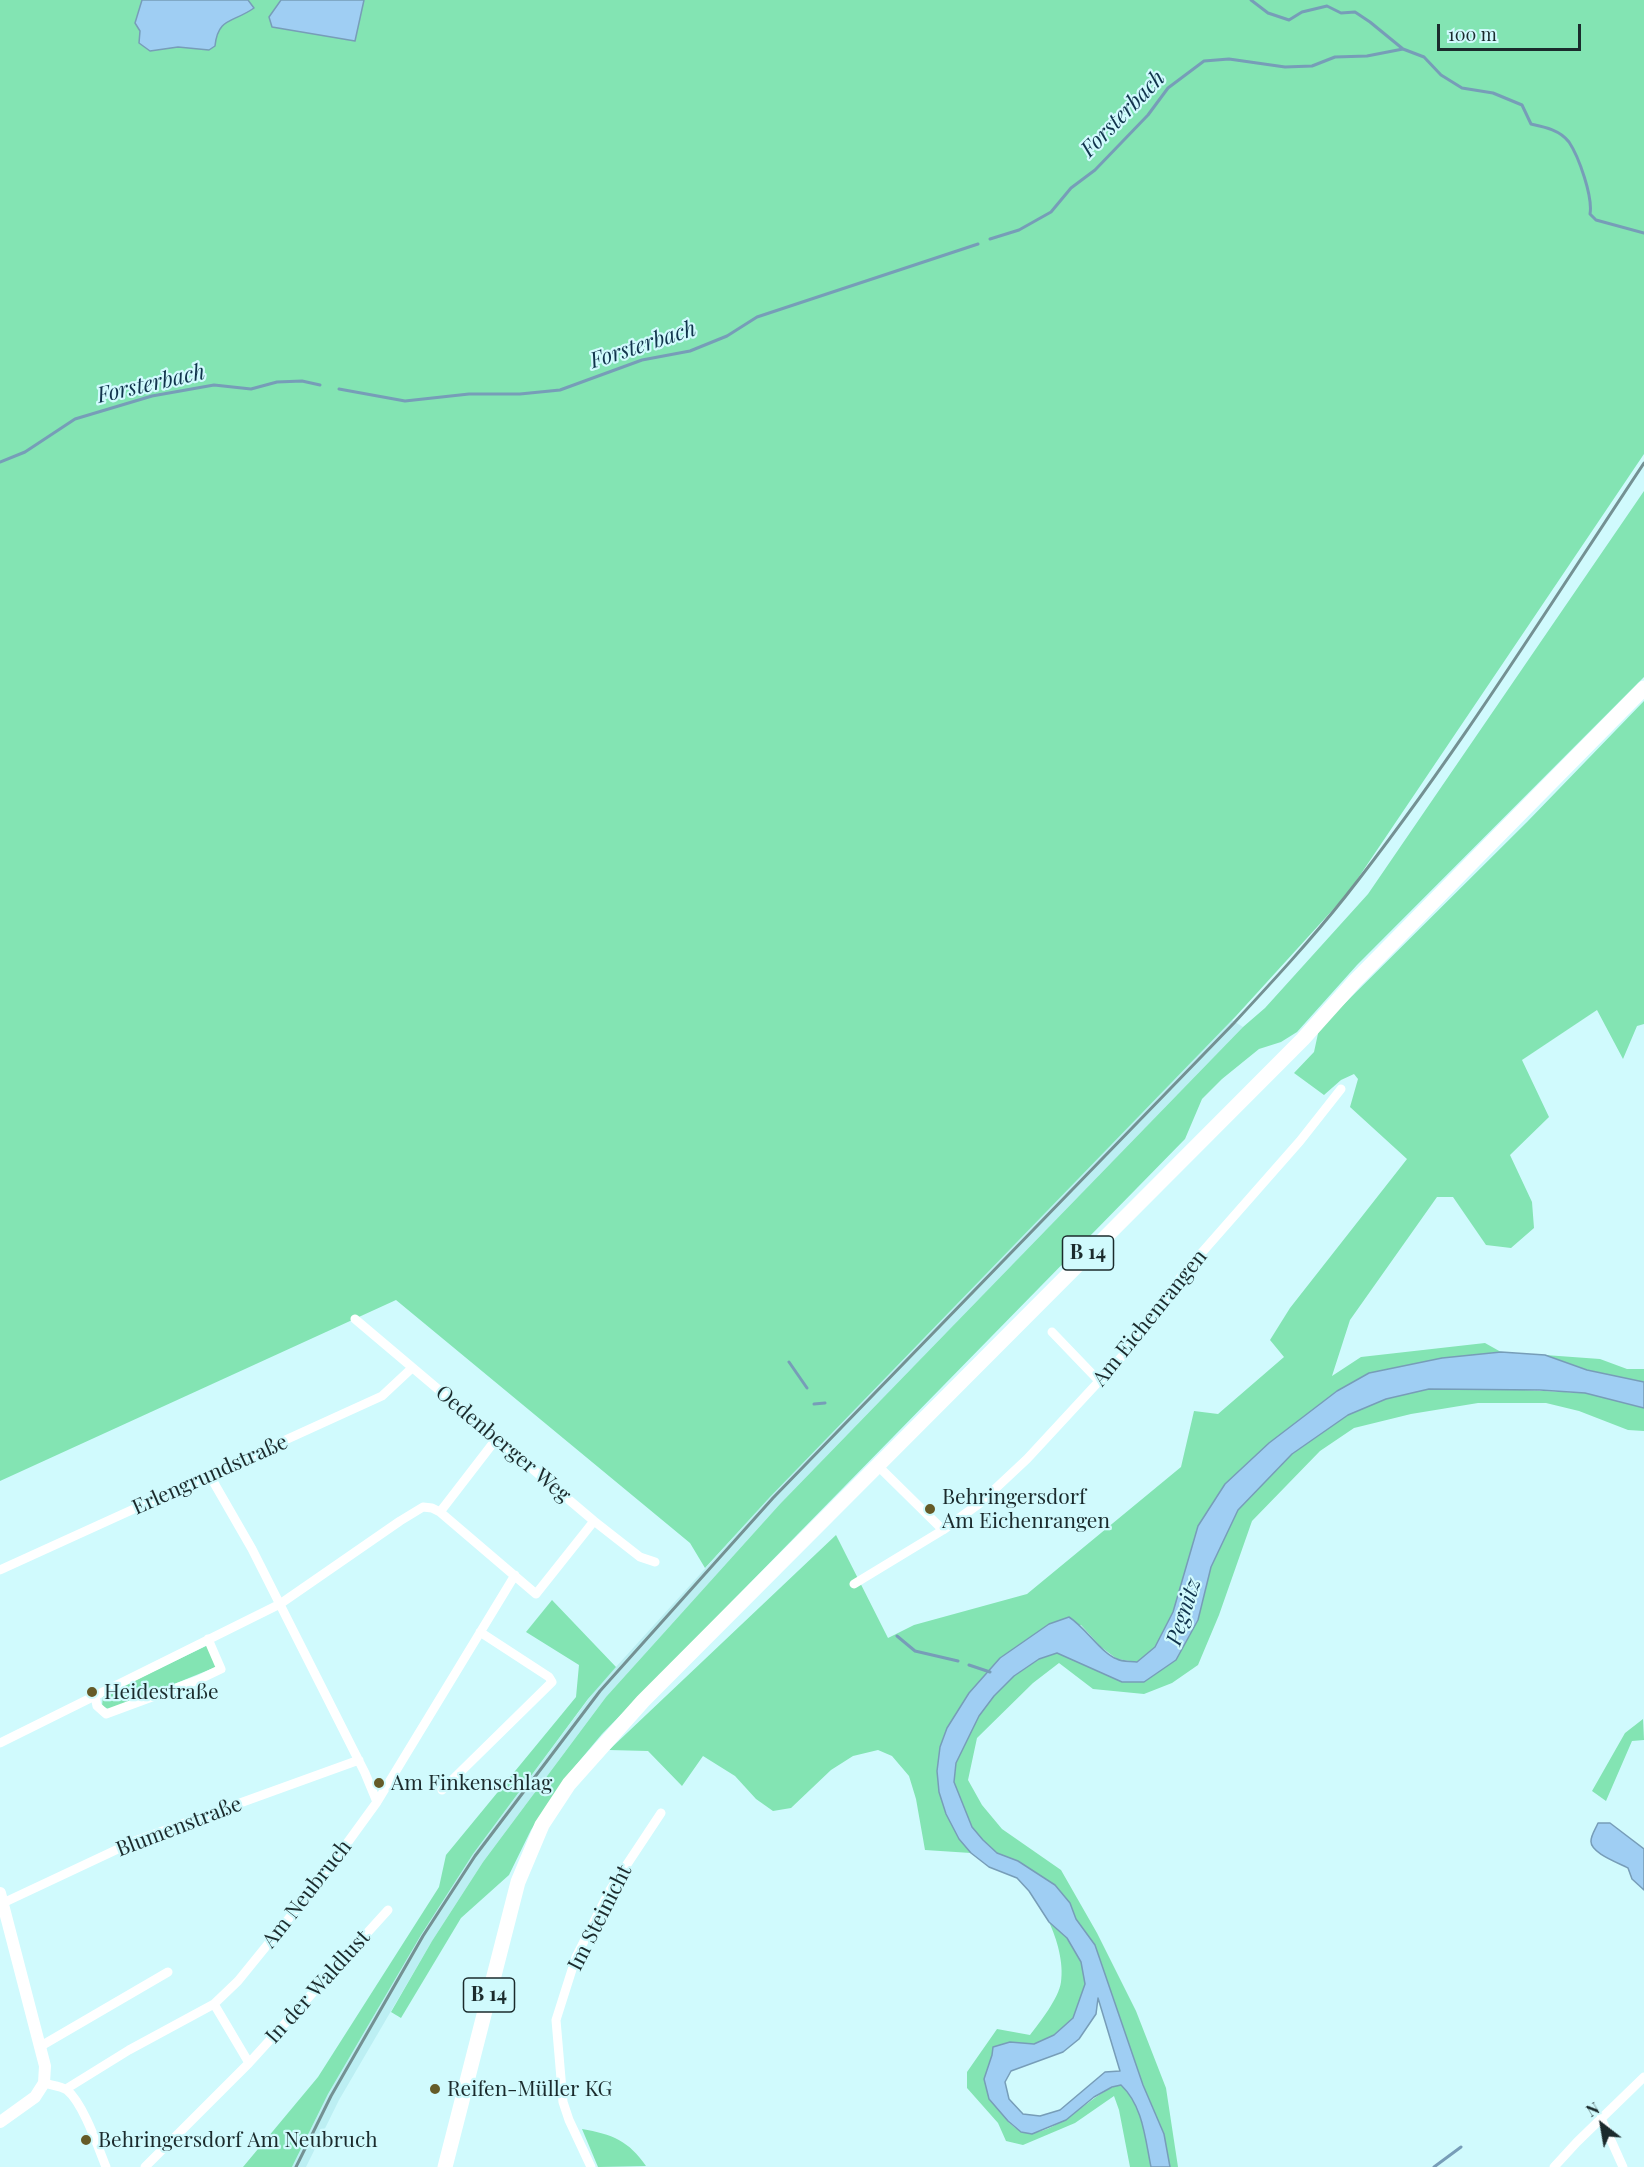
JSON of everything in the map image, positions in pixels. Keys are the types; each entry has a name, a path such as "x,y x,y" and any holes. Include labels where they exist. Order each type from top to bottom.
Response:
{"main road":[{"name":"B 14","path":"445,2167 518,1882 542,1825 569,1784 643,1701 1302,1039 1355,981 1644,688"}],"street":[{"name":"Am Eichenrangen","path":"854,1584 943,1530 999,1486 1027,1459 1127,1351 1183,1274 1313,1126 1341,1089"},
{"name":"Oedenberger Weg","path":"355,1319 594,1521 640,1557 655,1562"},
{"path":"1052,1332 1100,1382"},
{"name":"Erlengrundstraße","path":"0,1570 382,1396 412,1368"},
{"path":"440,1512 497,1438"},
{"path":"877,1465 943,1530"},
{"path":"210,1476 280,1604 377,1802"},
{"path":"0,1743 280,1604 423,1507 440,1512 536,1594 594,1521"},
{"name":"Am Neubruch","path":"66,2089 120,2055 214,2004 238,1981 324,1875 377,1802 515,1575"},
{"path":"442,1790 552,1682 549,1677 480,1632"},
{"path":"95,1696 97,1706 106,1714 198,1680 221,1669 208,1639"},
{"name":"Blumenstraße","path":"1,1898 135,1841 358,1760"},
{"name":"Im Steinicht","path":"591,2167 563,2102 556,2020 576,1957 610,1890 661,1813"},
{"path":"0,2122 35,2097 44,2083 45,2066 1,1898"},
{"name":"In der Waldlust","path":"145,2167 249,2063 388,1910"},
{"path":"41,2046 168,1972"},
{"name":"In der Waldlust","path":"214,2004 249,2063"},
{"path":"1554,2167 1644,2077"},
{"path":"44,2083 66,2089 75,2101 93,2135 106,2167"},
{"path":"1601,2118 1623,2167"}],"shaded area":[{"path":"1232,1020 1243,1027 780,1504 606,1697 483,1862 432,1941 339,2100 306,2167 292,2167 328,2094 421,1935 473,1854 596,1689 770,1497"}],"green space":[{"path":"0,0 1644,0 1644,454 1348,893 1236,1016 770,1497 705,1568 690,1543 396,1300 0,1481"},
{"path":"1644,491 1644,677 1357,965 1297,1032 1281,1042 1259,1049 1222,1079 1202,1099 1185,1139 602,1734 566,1777 531,1830 509,1875 461,1918 401,2018 391,2012 432,1941 483,1862 606,1697 780,1504 1243,1027 1265,1008 1368,894"},
{"path":"1644,701 1644,1024 1637,1026 1623,1059 1597,1010 1522,1060 1549,1117 1510,1155 1532,1202 1534,1228 1511,1248 1486,1245 1453,1197 1437,1197 1350,1320 1332,1376 1361,1357 1485,1343 1501,1352 1442,1358 1369,1373 1198,1526 1173,1612 1155,1647 1137,1662 1117,1659 1101,1647 1081,1625 1011,1651 1000,1658 937,1771 948,1815 971,1853 925,1850 916,1799 909,1776 892,1756 878,1750 853,1756 831,1770 791,1808 773,1811 756,1799 735,1776 703,1756 682,1786 648,1751 609,1750 836,1535 888,1638 914,1625 1027,1594 1181,1467 1194,1411 1218,1414 1284,1357 1270,1340 1290,1308 1407,1159 1350,1107 1358,1079 1354,1074 1341,1080 1324,1095 1294,1073 1314,1052 1319,1029 1527,822"},
{"path":"1545,1355 1600,1359 1627,1369 1644,1369 1644,1382 1587,1370"},
{"path":"1483,1388 1585,1393 1644,1408 1644,1431 1628,1430 1579,1411 1546,1403 1478,1403 1411,1414 1354,1428 1320,1451 1252,1521 1219,1615 1198,1665 1172,1683 1144,1694 1093,1689 1059,1663 1033,1683 977,1738 968,1780 982,1805 1002,1829 1061,1870 1097,1933 1136,2011 1166,2088 1178,2167 1170,2167 1164,2134 1143,2085 1095,1945 1076,1919 1070,1903 1055,1885 1018,1861 997,1853 972,1827 954,1782 956,1763 979,1716 994,1696 1014,1676 1039,1659 1057,1653 1122,1682 1144,1682 1198,1620 1211,1567 1238,1510 1292,1454 1348,1415 1386,1399 1429,1389"},
{"path":"552,1600 616,1667 588,1699 473,1854 421,1935 328,2094 292,2167 243,2167 318,2077 439,1887 446,1855 576,1697 579,1665 526,1632"},
{"path":"208,1645 216,1667 110,1710 102,1706 103,1696"},
{"path":"1643,1719 1644,1740 1632,1741 1606,1801 1592,1791 1625,1733"},
{"path":"1049,1922 1067,1938 1081,1962 1085,1984 1073,2018 1054,2035 1034,2044 1010,2042 992,2055 984,2079 1007,2120 1020,2130 1034,2133 1048,2129 1093,2099 1121,2084 1139,2112 1151,2167 1130,2167 1114,2096 1075,2123 1023,2145 1006,2141 998,2123 967,2088 967,2072 997,2029 1030,2035 1057,1995 1062,1967 1057,1943"},
{"path":"582,2129 602,2133 619,2140 633,2150 646,2166 598,2167"}],"water":[{"path":"142,0 248,0 254,8 223,25 219,30 215,46 209,50 178,47 150,51 139,43 140,31 135,23"},
{"path":"281,0 364,0 355,41 272,27 269,17"},
{"name":"Pegnitz","path":"1501,1352 1545,1355 1587,1370 1644,1382 1644,1408 1585,1393 1540,1390 1429,1389 1386,1399 1348,1415 1292,1454 1238,1510 1211,1567 1198,1620 1176,1660 1144,1682 1122,1682 1057,1653 1039,1659 1014,1676 994,1696 979,1716 956,1763 954,1782 972,1827 997,1853 1018,1861 1055,1885 1070,1903 1076,1919 1095,1945 1143,2085 1164,2134 1170,2167 1151,2167 1139,2113 1121,2085 1112,2087 1094,2097 1066,2120 1032,2134 1021,2132 989,2099 984,2079 993,2047 1010,2042 1034,2044 1054,2035 1073,2018 1085,1984 1081,1962 1067,1938 1049,1922 1029,1891 1017,1878 989,1867 971,1853 959,1839 946,1814 939,1792 937,1771 940,1747 947,1728 969,1693 1000,1658 1049,1624 1069,1617 1111,1656 1121,1661 1137,1662 1155,1647 1173,1612 1198,1526 1225,1484 1269,1443 1337,1391 1369,1373 1442,1358","holes":["1098,1998 1120,2071 1105,2072 1060,2110 1040,2116 1023,2114 1009,2099 1005,2082 1011,2071 1063,2052 1079,2039 1096,2014"]},
{"path":"1598,1823 1610,1823 1644,1849 1644,1890 1632,1879 1628,1868 1595,1850 1591,1841"}],"waterway":[{"path":"1251,0 1268,13 1289,20 1302,12 1327,6 1341,13 1355,12 1403,49 1424,57 1441,75 1462,88 1493,93 1522,105 1531,124 1557,132 1569,142 1584,177 1590,214 1596,220 1644,233"},
{"name":"Forsterbach","path":"990,239 1019,230 1051,212 1071,188 1095,170 1148,115 1168,88 1204,61 1229,59 1285,67 1312,66 1335,57 1367,56 1403,49"},
{"name":"Forsterbach","path":"339,389 405,401 469,394 520,394 560,390 642,360 690,351 727,336 757,317 978,244"},
{"name":"Forsterbach","path":"0,462 25,452 75,419 152,396 214,385 251,389 277,382 302,381 320,385"},
{"path":"789,1362 807,1388"},
{"path":"814,1404 825,1403"},
{"path":"897,1636 915,1651 958,1661"},
{"path":"969,1665 990,1672"},
{"path":"1434,2167 1461,2147"}],"railway":[{"path":"296,2167 331,2096 423,1936 475,1856 600,1691 773,1498 1234,1023 1318,929 1385,845 1462,738 1644,463"}],"place":[{"name":"Behringersdorf Am Eichenrangen","path":"930,1509"},
{"name":"Heidestraße","path":"92,1692"},
{"name":"Am Finkenschlag","path":"379,1783"},
{"name":"Reifen-Müller KG","path":"435,2089"},
{"name":"Behringersdorf Am Neubruch","path":"86,2140"}]}
